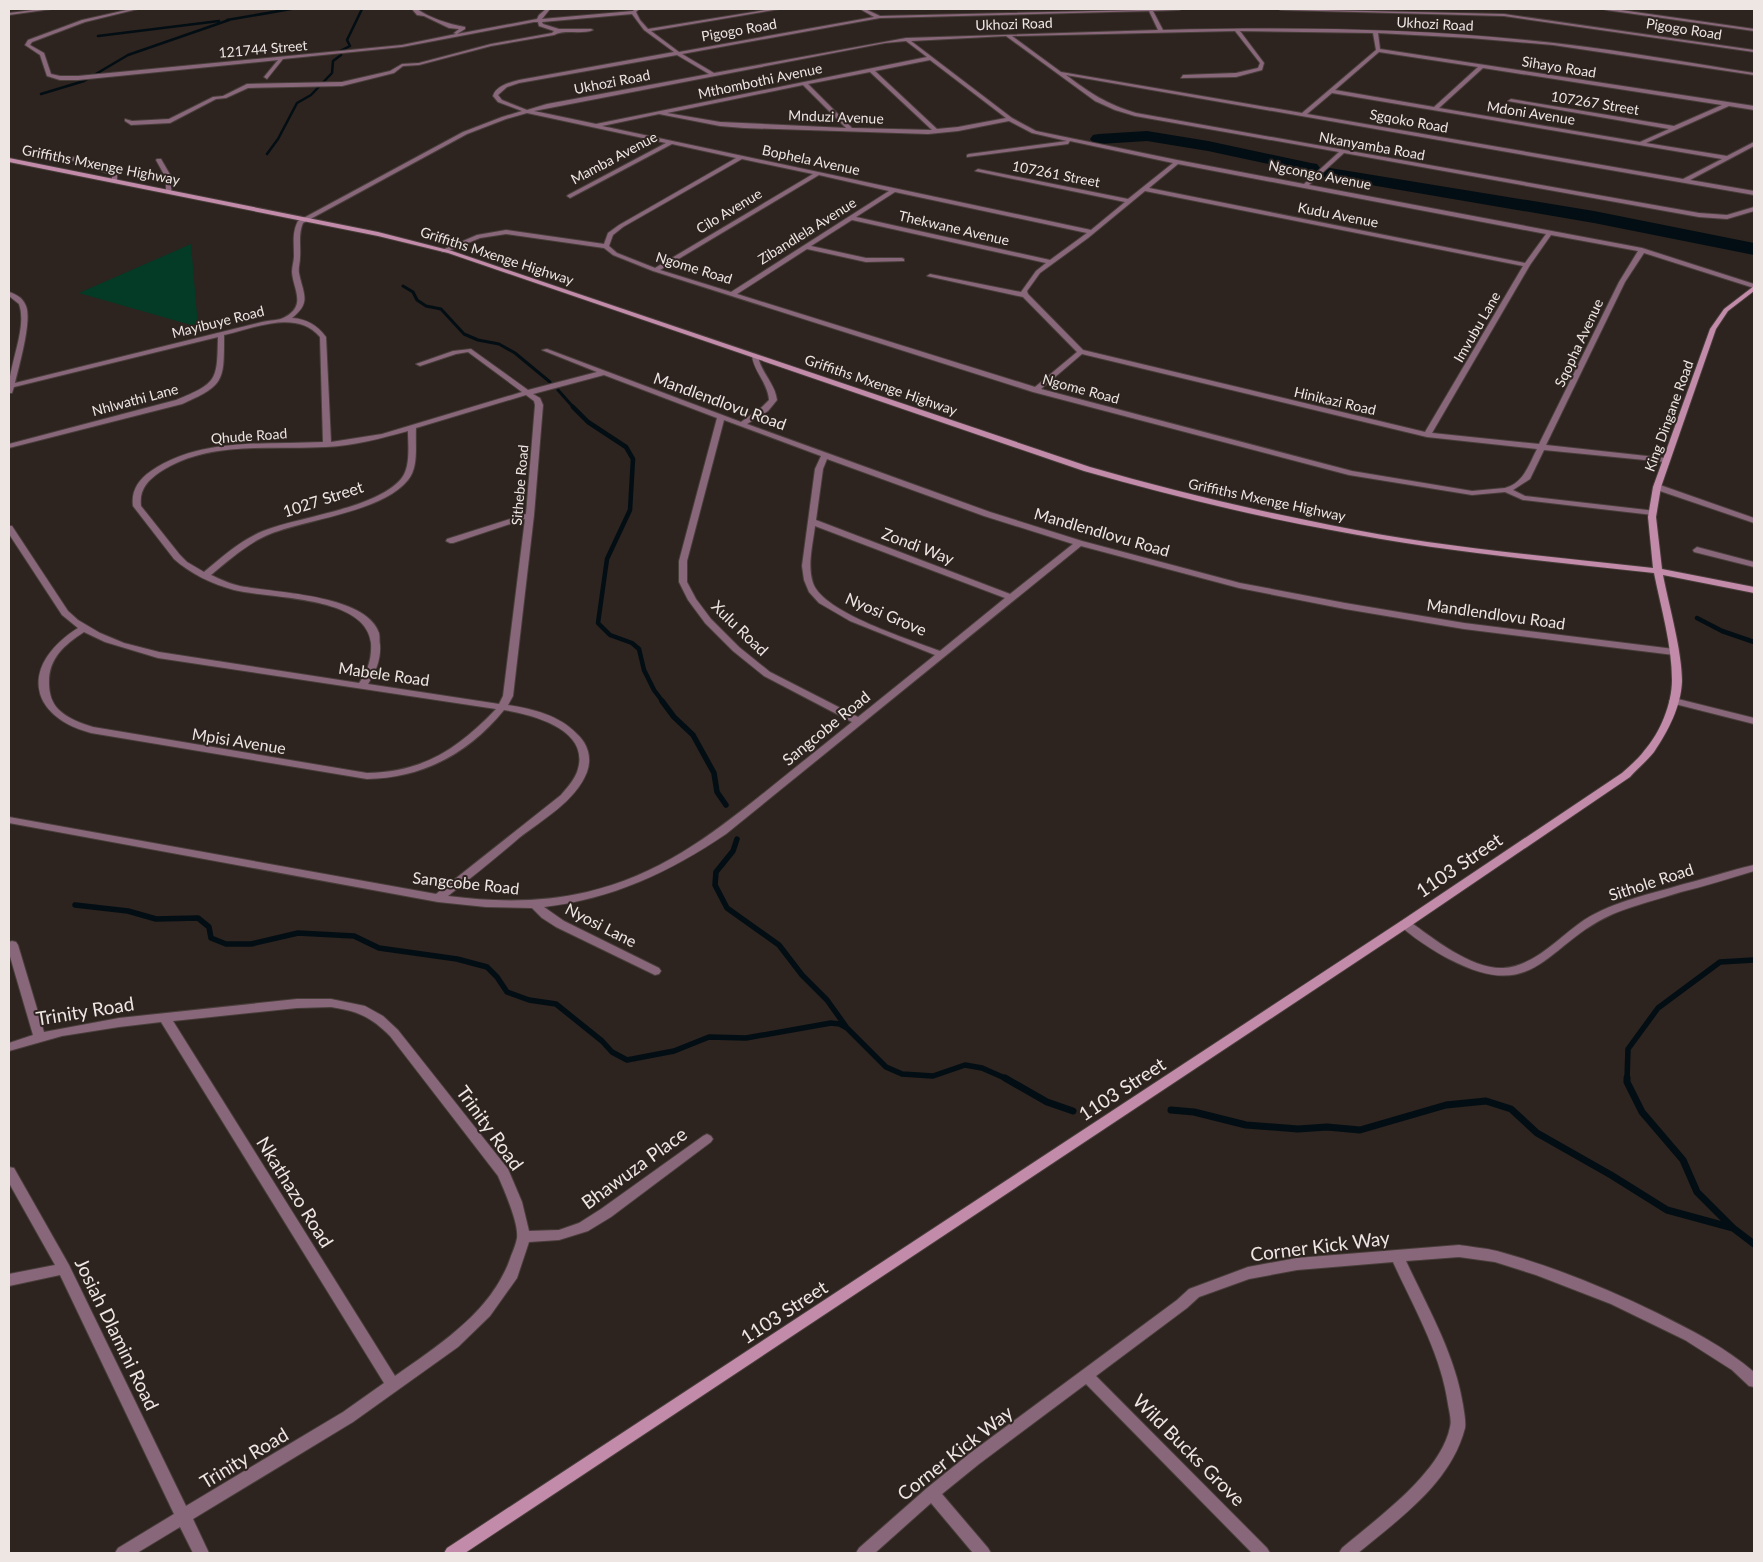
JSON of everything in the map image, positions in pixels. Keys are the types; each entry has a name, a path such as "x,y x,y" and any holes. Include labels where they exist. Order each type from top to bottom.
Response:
{"street":[{"path":"9,14 50,9"},
{"name":"121744 Street","path":"136,9 77,23 30,41 27,46 42,54 49,75 66,78 153,72 402,46 539,20 636,10"},
{"path":"414,9 419,14 452,27 463,28 454,36"},
{"path":"548,9 540,16 541,25 558,30 591,30"},
{"path":"648,30 778,9"},
{"path":"862,9 880,17"},
{"path":"1150,9 1161,31"},
{"name":"Pigogo Road","path":"525,111 500,101 496,97 497,91 505,86 528,80 880,17 1178,9"},
{"name":"Pigogo Road","path":"1281,9 1431,10 1526,17 1754,51"},
{"path":"1606,9 1754,30"},
{"path":"636,10 637,20 648,30 676,53 713,74"},
{"path":"1182,77 1236,75 1260,69 1262,63 1236,29"},
{"name":"Ukhozi Road","path":"304,219 465,133 525,111 906,39 1236,29 1426,34 1559,45 1754,74"},
{"path":"127,120 131,123 170,121 215,98 224,97 247,86 342,84 392,72 402,66 419,64 491,45 554,34 558,30"},
{"path":"1304,114 1378,50 1375,32"},
{"name":"Nkanyamba Road","path":"1007,35 1097,100 1117,109 1342,152 1699,216 1727,217 1754,209"},
{"name":"Ngcongo Avenue","path":"906,39 1010,119 1034,132 1177,162 1642,250 1754,287"},
{"name":"Sihayo Road","path":"1378,50 1754,108"},
{"path":"267,77 281,58"},
{"name":"Mthombothi Avenue","path":"592,126 931,58"},
{"path":"1436,108 1482,66"},
{"path":"872,70 937,132"},
{"name":"Sgqoko Road","path":"1060,73 1754,193"},
{"path":"804,84 850,129"},
{"name":"Mdoni Avenue","path":"1330,91 1728,158"},
{"name":"107267 Street","path":"1511,101 1675,128"},
{"path":"1641,143 1729,104"},
{"name":"Bophela Avenue","path":"525,111 1091,232"},
{"name":"Mnduzi Avenue","path":"661,113 736,125 937,132 1010,119"},
{"path":"969,156 996,151 1042,147 1072,141"},
{"name":"Mamba Avenue","path":"570,196 670,142"},
{"path":"1684,181 1754,144"},
{"path":"1306,185 1342,152"},
{"path":"606,246 610,234 621,226 742,157"},
{"path":"73,159 114,174 114,181"},
{"name":"Griffiths Mxenge Highway","path":"9,160 304,219 444,251 1087,469 1191,497 1285,518 1405,541 1543,560 1658,571 1754,590"},
{"path":"159,160 169,178 169,192"},
{"path":"1025,295 1024,291 1029,282 1050,262 1091,232 1177,162"},
{"name":"107261 Street","path":"978,171 1129,202"},
{"name":"Cilo Avenue","path":"655,270 817,174"},
{"name":"Kudu Avenue","path":"1144,189 1527,265"},
{"name":"Zibandlela Avenue","path":"733,293 808,247 894,190"},
{"name":"Thekwane Avenue","path":"852,218 1050,262"},
{"path":"285,321 300,306 300,293 295,274 298,258 297,235 299,224 304,219"},
{"name":"Ngome Road","path":"444,251 479,236 506,232 606,246 615,254 655,270 1036,390 1352,473 1472,492 1506,490 1513,488 1527,477 1542,448"},
{"name":"Imvubu Lane","path":"1427,435 1527,265 1550,232"},
{"path":"808,247 866,260 902,260"},
{"name":"Sqopha Avenue","path":"1542,448 1622,282 1642,250"},
{"path":"930,276 1025,295 1081,352 1036,390"},
{"name":"King Dingane Road","path":"1658,571 1652,513 1665,460 1713,329 1726,310 1754,287"},
{"path":"9,294 20,300 24,309 23,326 10,389"},
{"name":"Mayibuye Road","path":"10,389 272,322 302,322 312,325 323,337 327,445"},
{"name":"Nhlwathi Lane","path":"9,446 179,402 198,394 214,384 220,377 221,334"},
{"name":"Sithebe Road","path":"420,364 455,352 469,350 537,400 539,411 530,515 510,688 504,707"},
{"name":"Mandlendlovu Road","path":"545,350 721,418 987,514 1079,543 1239,585 1345,606 1464,626 1674,652"},
{"name":"Hinikazi Road","path":"1081,352 1427,435 1665,460"},
{"path":"741,425 765,409 773,400 769,384 756,364 755,356"},
{"name":"Qhude Road","path":"361,686 369,677 377,646 373,628 360,615 349,609 319,600 239,588 189,568 177,558 137,506 136,493 142,483 171,463 185,456 215,450 327,445 366,440 602,373"},
{"name":"Xulu Road","path":"721,418 683,561 683,582 692,600 708,621 743,655 767,674 858,721"},
{"name":"1027 Street","path":"205,576 240,546 268,532 379,497 393,490 404,480 409,472 412,427"},
{"name":"Nyosi Grove","path":"825,455 819,469 806,566 808,581 814,593 828,605 853,619 941,654"},
{"path":"1657,487 1754,521"},
{"path":"1506,490 1523,498 1652,513"},
{"path":"450,541 530,515"},
{"name":"Zondi Way","path":"813,522 1012,598"},
{"name":"Mabele Road","path":"9,528 65,613 83,629 111,641 158,654 504,707 545,716 575,734 585,757 582,770 576,782 565,797 438,897"},
{"name":"Sangcobe Road","path":"9,820 231,862 438,897 496,904 535,904 610,890 667,868 722,832 1079,543"},
{"path":"1697,550 1754,565"},
{"name":"1103 Street","path":"452,1553 1405,924 1626,775 1649,752 1667,723 1674,701 1677,681 1674,652 1658,571"},
{"name":"Mpisi Avenue","path":"83,629 66,639 49,659 43,672 45,697 61,717 91,730 117,736 347,774 386,777 420,769 456,750 504,707"},
{"path":"1674,701 1754,721"},
{"name":"Sithole Road","path":"1405,924 1463,962 1489,970 1511,972 1534,964 1586,925 1607,912 1754,868"},
{"name":"Nyosi Lane","path":"535,904 546,915 560,924 655,971"},
{"path":"12,945 39,1036"},
{"name":"Trinity Road","path":"9,1047 39,1036 62,1031 165,1018 301,1004 337,1004 361,1009 379,1018 394,1033 503,1173 516,1202 524,1237 512,1274 485,1312 453,1343 348,1417 184,1516"},
{"name":"Nkathazo Road","path":"165,1018 394,1386"},
{"name":"Bhawuza Place","path":"524,1237 559,1235 582,1227 606,1213 706,1139"},
{"name":"Josiah Dlamini Road","path":"9,1172 64,1268 201,1553"},
{"name":"Corner Kick Way","path":"864,1553 974,1459 1087,1376 1194,1293 1248,1273 1297,1264 1396,1255 1459,1251 1495,1256 1538,1270 1616,1300 1690,1336 1737,1366 1754,1381"},
{"path":"1347,1553 1419,1490 1444,1459 1458,1428 1455,1397 1447,1367 1396,1255"},
{"path":"9,1280 64,1268"},
{"name":"Wild Bucks Grove","path":"1087,1376 1262,1553"},
{"path":"932,1493 983,1553"},
{"path":"123,1553 184,1516"}],"green space":[{"path":"191,244 198,327 79,293"}],"waterway":[{"path":"227,20 291,9"},
{"path":"340,51 350,46 347,40 362,9"},
{"path":"41,94 84,81 128,55 229,20"},
{"path":"98,36 219,21"},
{"path":"267,154 278,139 297,103 311,95 332,73 333,61 341,55"},
{"path":"1099,139 1147,136 1208,146 1311,168"},
{"path":"1330,173 1594,217 1754,249"},
{"path":"403,286 413,292 417,300 426,306 441,309 464,334 478,340 499,344 515,353 550,382"},
{"path":"558,390 574,408"},
{"path":"574,408 588,422 626,447 633,459 630,510 607,559 598,623 610,635 632,643 639,649 644,670 654,690 663,702"},
{"path":"1697,618 1722,631 1754,642"},
{"path":"662,701 674,717 693,735 714,773 717,792 726,805"},
{"path":"737,839 733,851 716,872 715,885 727,908 779,945 802,975 827,1000 847,1028"},
{"path":"75,905 128,911 156,919 198,918 209,927 211,938 226,944 251,944 298,933 354,936 379,948 457,959 487,967 497,977 507,992 529,1000 556,1004 602,1041 612,1052 627,1060 674,1051 709,1037 746,1038 831,1023 840,1024 847,1028"},
{"path":"1627,1079 1628,1049 1658,1008 1720,962 1754,960"},
{"path":"847,1028 886,1067 902,1074 933,1076 965,1065 982,1068 1006,1079"},
{"path":"1006,1079 1047,1102 1073,1111"},
{"path":"1627,1079 1642,1112 1683,1160 1697,1192 1733,1228"},
{"path":"1171,1110 1194,1112 1246,1125 1298,1129 1327,1127 1360,1130 1446,1105 1486,1101 1511,1109 1537,1133 1611,1175 1667,1210 1733,1228"},
{"path":"1733,1228 1754,1244"}]}
